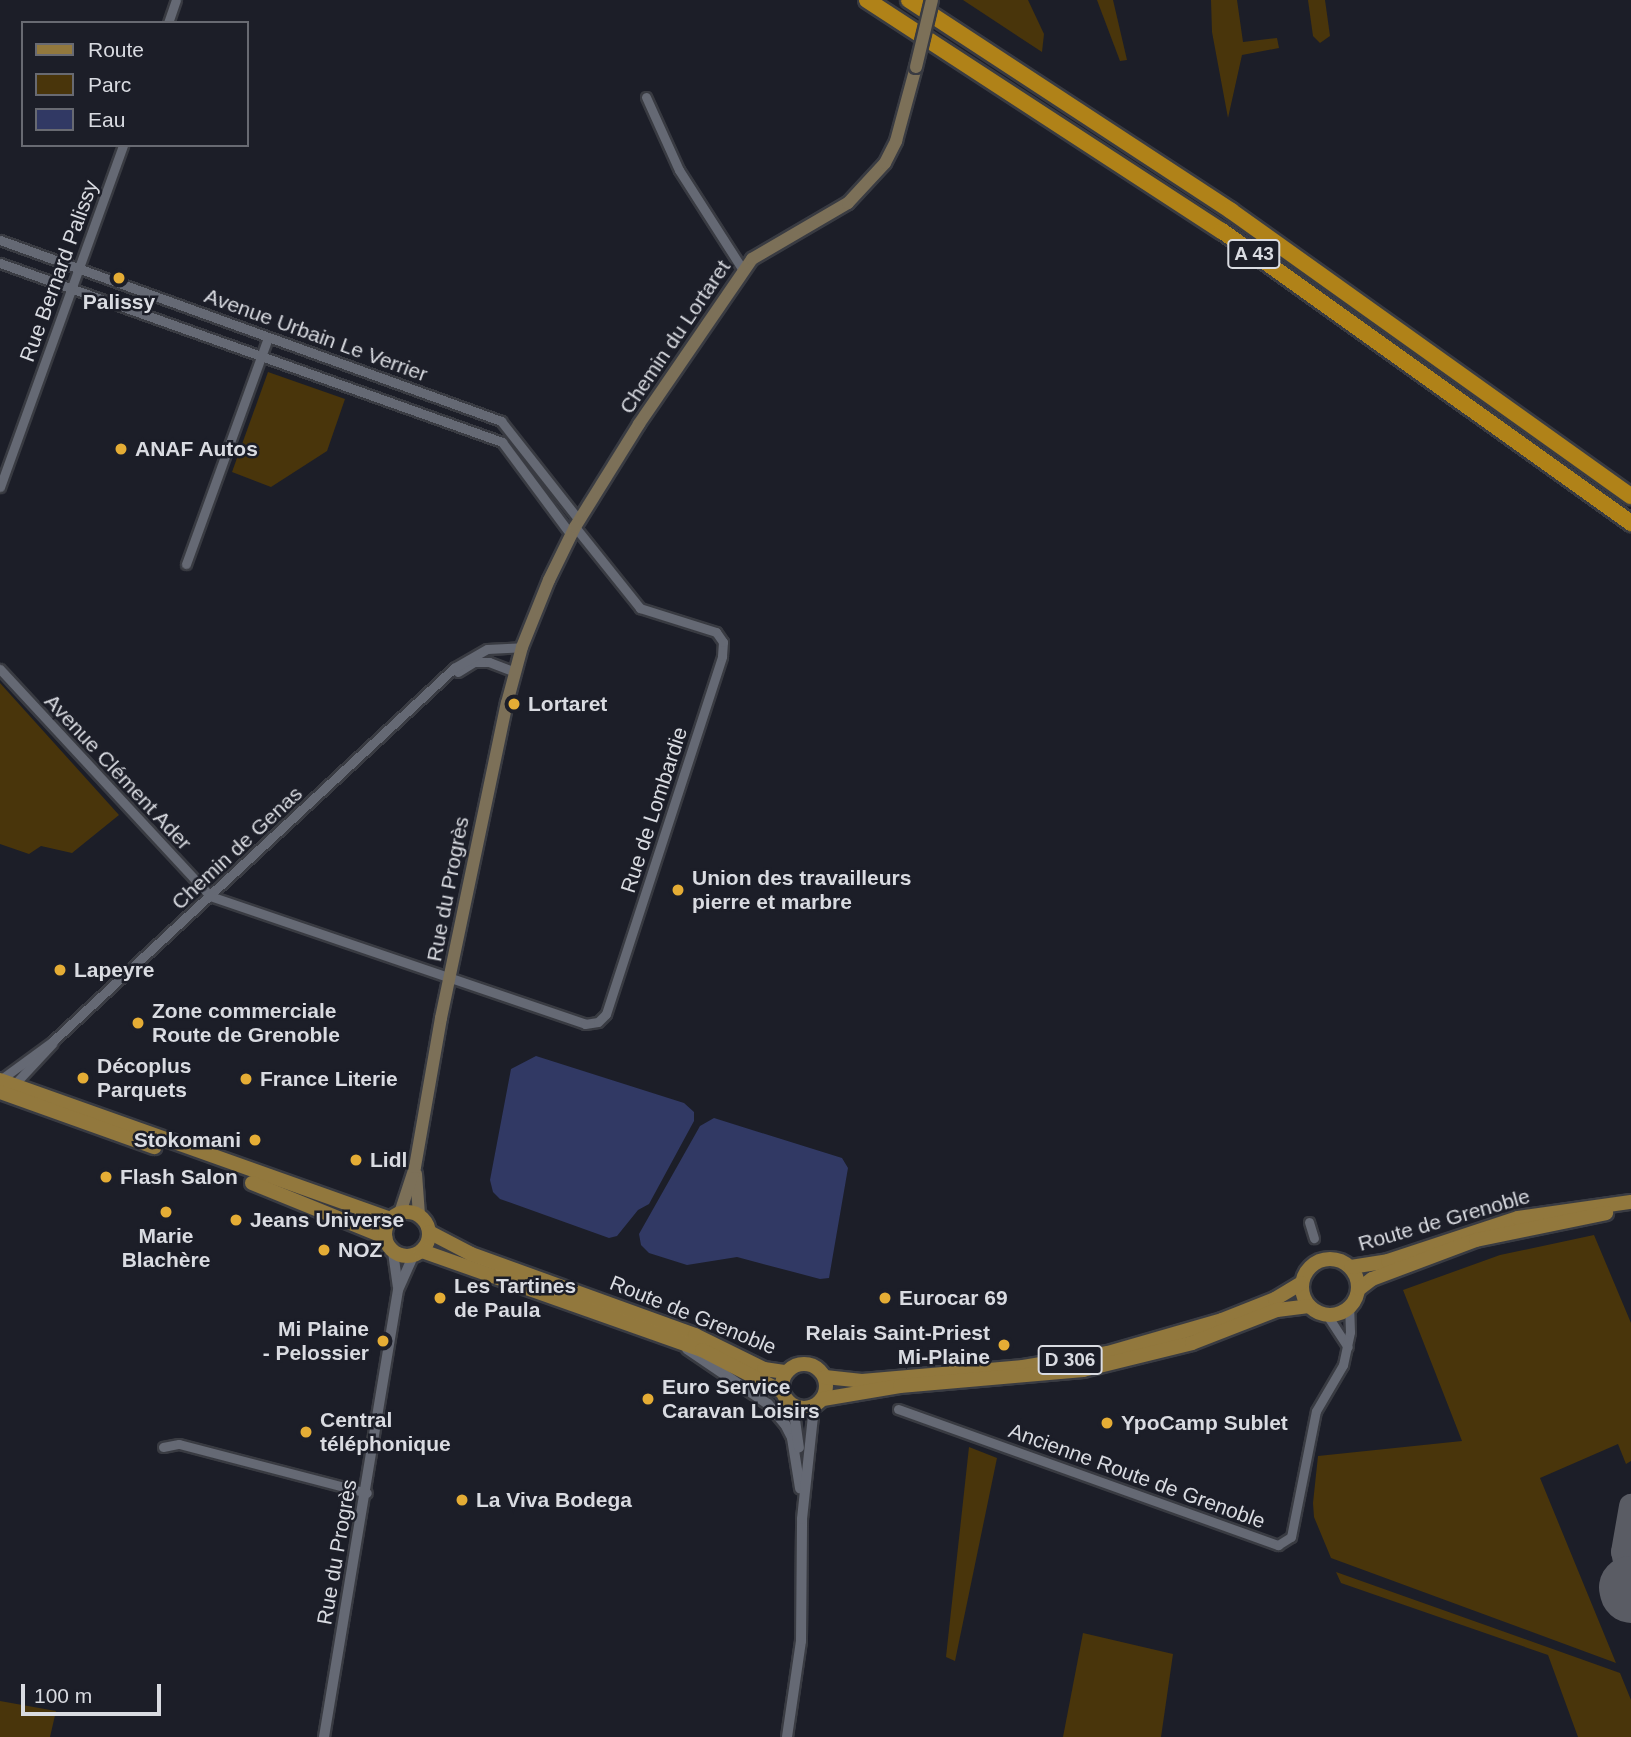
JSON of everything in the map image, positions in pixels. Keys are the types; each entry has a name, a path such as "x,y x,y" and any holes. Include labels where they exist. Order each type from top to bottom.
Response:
{"highway":[{"name":"A 43","path":"867,0 1222,231 1631,523"},
{"name":"A 43","path":"909,0 1231,211 1631,496"}],"main road":[{"name":"Chemin du Lortaret","path":"532,622 575,527 688,345 743,270 767,248 848,203 870,183 896,141 932,0"},
{"name":"Rue du Progrès","path":"396,1216 415,1167 450,978 514,672 532,622"},
{"path":"3,1087 396,1216 419,1215 429,1232 417,1253 393,1252 384,1237 286,1195 3,1087"},
{"name":"Rue du Progrès","path":"415,1167 419,1215"},
{"name":"Route de Grenoble","path":"1351,1267 1388,1261 1518,1218 1631,1202"},
{"name":"Route de Grenoble","path":"1359,1289 1372,1279 1476,1240 1564,1219 1631,1210"},
{"path":"384,1237 396,1216"},
{"name":"Route de Grenoble","path":"429,1232 471,1254 695,1335 764,1369 786,1372"},
{"name":"Route de Grenoble","path":"417,1253 702,1350 781,1391"},
{"path":"1325,1259 1339,1259 1351,1267 1359,1289 1349,1309 1327,1315 1309,1306 1302,1283 1307,1270 1325,1259"},
{"name":"D 306","path":"825,1377 862,1381 1089,1357 1222,1320 1275,1299 1302,1283"},
{"name":"D 306","path":"818,1403 900,1386 1016,1379 1094,1368 1180,1347 1277,1310 1309,1306"},
{"path":"803,1364 816,1367 825,1377 818,1403 793,1406 781,1391 786,1372 803,1364"}],"street":[{"path":"168,21 176,0"},
{"path":"646,97 679,170 743,270"},
{"name":"Rue Bernard Palissy","path":"0,487 122,147"},
{"name":"Avenue Urbain Le Verrier","path":"0,240 501,421 575,527"},
{"name":"Avenue Urbain Le Verrier","path":"0,263 502,442 575,527"},
{"path":"186,564 268,337"},
{"name":"Rue de Lombardie","path":"450,978 585,1024 598,1022 607,1014 722,656 723,642 716,632 640,608 575,527"},
{"name":"Chemin de Genas","path":"3,1087 477,652 496,646 522,648"},
{"name":"Chemin de Genas","path":"444,680 474,662 496,663 514,672"},
{"name":"Avenue Clément Ader","path":"0,669 210,896"},
{"path":"210,896 450,978"},
{"name":"Chemin de Genas","path":"3,1087 53,1041"},
{"path":"1309,1222 1314,1238"},
{"name":"Rue du Progrès","path":"324,1737 367,1493 398,1290 393,1252"},
{"name":"Rue du Progrès","path":"398,1290 417,1253"},
{"name":"Ancienne Route de Grenoble","path":"898,1409 1278,1545 1291,1538 1311,1428 1348,1347 1349,1309"},
{"path":"1327,1315 1348,1347"},
{"path":"676,1342 768,1404 785,1424 792,1438 803,1508"},
{"path":"803,1508 818,1403"},
{"path":"787,1737 801,1641 803,1508 793,1406"},
{"path":"163,1447 179,1444 367,1493"}],"green space":[{"path":"963,0 1028,0 1044,34 1042,52"},
{"path":"1097,0 1113,0 1127,60 1120,61"},
{"path":"1211,0 1237,0 1243,42 1277,38 1279,48 1242,55 1228,118 1212,32"},
{"path":"1308,0 1325,0 1330,36 1320,43 1313,36"},
{"path":"268,372 345,399 327,451 271,487 232,472"},
{"path":"0,683 119,815 72,853 41,846 29,854 0,844"},
{"path":"1594,1235 1631,1323 1631,1461 1626,1464 1618,1444 1540,1478 1616,1663 1331,1558 1314,1517 1313,1503 1318,1456 1462,1441 1403,1290 1500,1255"},
{"path":"969,1447 997,1458 955,1661 946,1657"},
{"path":"1336,1572 1620,1673 1631,1700 1631,1737 1578,1737 1548,1655 1341,1583"},
{"path":"1083,1633 1173,1654 1161,1737 1063,1737"},
{"path":"0,1701 56,1711 50,1737 0,1737"}],"water":[{"path":"536,1056 684,1103 694,1112 694,1121 649,1204 638,1210 617,1236 609,1238 500,1199 493,1192 490,1180 511,1069"},
{"path":"714,1118 842,1158 848,1168 829,1278 820,1279 737,1257 687,1265 649,1253 641,1245 639,1234 700,1126"}],"taxiway":[{"path":"1630,1587 1623,1552 1631,1506"}],"runway":[{"path":"1630,1587 1631,1591"}],"place":[{"name":"Palissy","path":"119,278"},
{"name":"ANAF Autos","path":"121,449"},
{"name":"Lortaret","path":"514,704"},
{"name":"Union des travailleurs pierre et marbre","path":"678,890"},
{"name":"Lapeyre","path":"60,970"},
{"name":"Zone commerciale Route de Grenoble","path":"138,1023"},
{"name":"Décoplus Parquets","path":"83,1078"},
{"name":"France Literie","path":"246,1079"},
{"name":"Stokomani","path":"255,1140"},
{"name":"Lidl","path":"356,1160"},
{"name":"Flash Salon","path":"106,1177"},
{"name":"Marie Blachère","path":"166,1212"},
{"name":"Jeans Universe","path":"236,1220"},
{"name":"NOZ","path":"324,1250"},
{"name":"Les Tartines de Paula","path":"440,1298"},
{"name":"Eurocar 69","path":"885,1298"},
{"name":"Mi Plaine - Pelossier","path":"383,1341"},
{"name":"Relais Saint-Priest Mi-Plaine","path":"1004,1345"},
{"name":"Euro Service Caravan Loisirs","path":"648,1399"},
{"name":"YpoCamp Sublet","path":"1107,1423"},
{"name":"Central téléphonique","path":"306,1432"},
{"name":"La Viva Bodega","path":"462,1500"}]}
